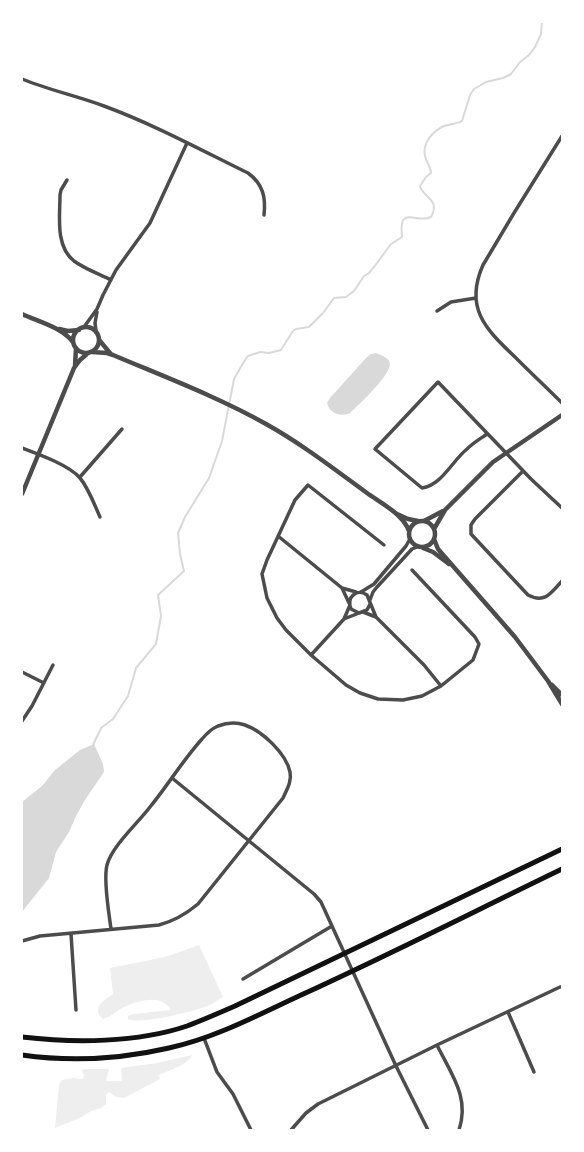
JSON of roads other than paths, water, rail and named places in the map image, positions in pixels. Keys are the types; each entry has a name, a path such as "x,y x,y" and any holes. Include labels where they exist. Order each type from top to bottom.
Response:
{"main road":[{"path":"22,1037 58,1040 117,1039 169,1031 192,1024 235,1006 562,849"},
{"path":"22,1055 75,1059 120,1056 170,1048 214,1035 353,971 562,869"}],"street":[{"path":"22,79 53,91 126,114 253,176 264,193 264,215"},
{"path":"562,136 483,265 477,283 476,298 479,312 487,329 562,403"},
{"path":"73,342 74,336 84,327 97,309 111,280 150,223 187,143"},
{"path":"67,180 61,190 60,195 60,234 65,250 75,261 111,280"},
{"path":"437,311 451,302 476,298"},
{"path":"97,309 95,323 96,331 106,350 113,355"},
{"path":"22,314 56,328 79,330"},
{"path":"84,327 91,328 96,331"},
{"path":"56,328 70,338 80,352 107,353 113,355 206,394 253,417 282,434 313,454 392,511 404,522 409,532 410,540 417,547 433,552 456,570"},
{"path":"22,494 74,368 82,358 97,348 100,341"},
{"path":"74,368 76,348"},
{"path":"487,434 466,449 435,483 428,487 422,488 375,449 438,382 523,471 562,508"},
{"path":"434,529 445,510 493,462 562,415"},
{"path":"80,477 122,430"},
{"path":"22,448 38,454 80,477 100,517"},
{"path":"523,471 475,519 471,525 472,534 528,595 533,598 542,599 550,594 562,581"},
{"path":"384,545 308,485 295,500 262,574 267,598 277,618 286,630 311,655 346,685 360,693 378,699 403,700 422,696 441,686 473,660 479,644 475,637 412,570"},
{"path":"424,521 445,510"},
{"path":"392,511 408,518 424,521 430,524 434,529 434,539 437,548 501,619 548,681 562,704"},
{"path":"409,532 413,524 418,521"},
{"path":"278,536 342,588 354,611 376,617"},
{"path":"423,548 429,546 434,539"},
{"path":"311,655 344,619 352,596 374,584 410,540"},
{"path":"344,619 367,610 372,594 377,587 412,550 417,547"},
{"path":"342,588 367,595 376,617 424,665 441,686"},
{"path":"22,720 32,706 53,665"},
{"path":"22,672 44,683"},
{"path":"548,681 562,695"},
{"path":"22,941 40,936 159,926 185,915 198,904 283,798 289,785 290,773 286,761 280,751 255,730 244,725 232,723 220,725 210,730 200,740 149,808 111,854 105,874 111,929"},
{"path":"172,778 314,894 321,902 396,1066 428,1130"},
{"path":"243,979 332,926"},
{"path":"71,934 76,1010"},
{"path":"291,1130 306,1113 318,1104 437,1045 560,987 562,988"},
{"path":"508,1012 534,1072"},
{"path":"204,1038 217,1072 233,1094 251,1130"},
{"path":"437,1045 461,1095 463,1116 459,1130"}],"waterway":[{"path":"93,745 101,728 113,719 128,696 136,668 156,644 161,616 158,595 184,571 180,554 178,533 185,517 209,478 222,441 234,379 245,360 248,356 260,352 269,353 281,350 293,331 296,329 309,327 323,313 334,298 346,297 354,291 364,276 369,273 391,244 402,237 403,220 409,217 422,219 431,217 434,211 433,202 424,193 420,186 426,177 431,173 425,156 425,147 429,138 440,128 462,121 470,95 474,89 486,82 503,78 511,74 520,62 529,55 535,47 541,34 542,22"}]}
